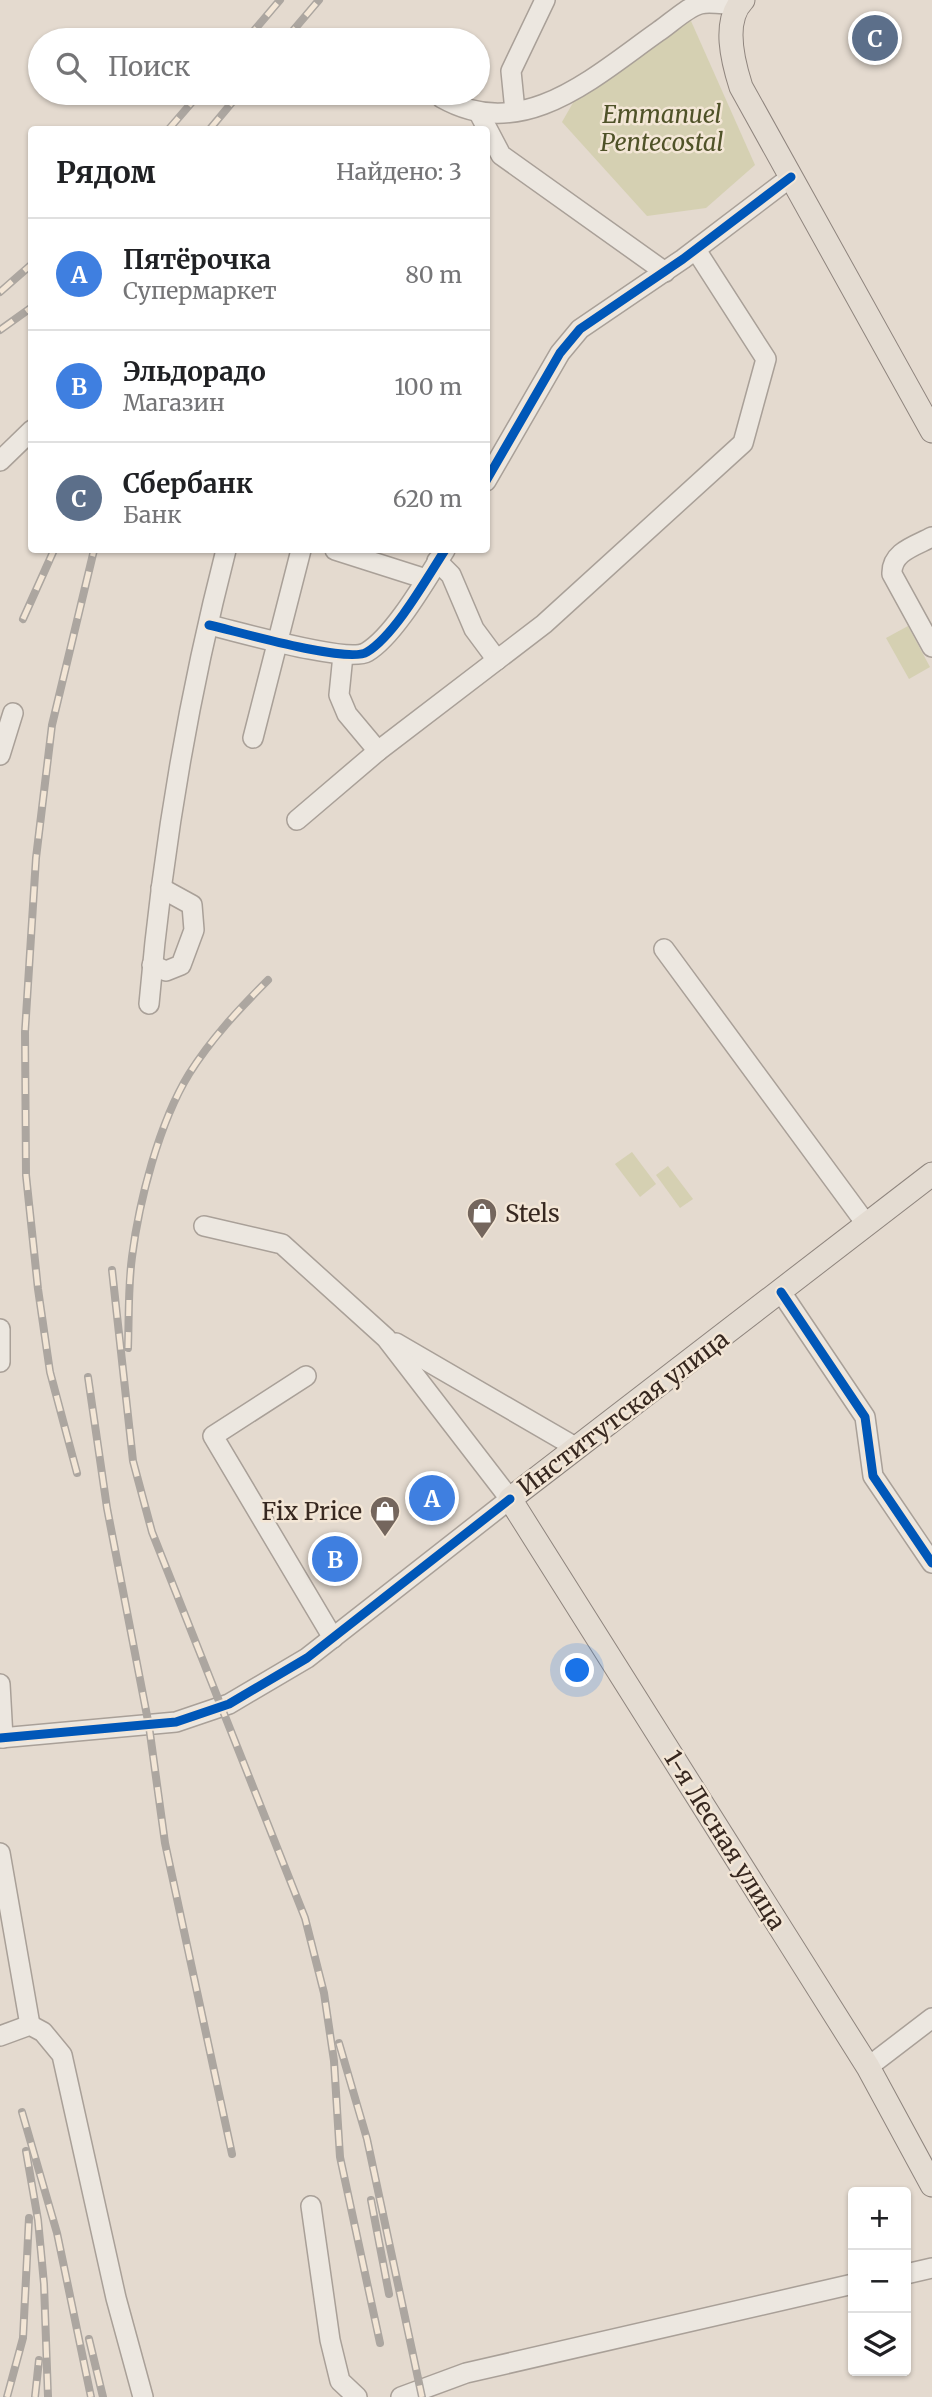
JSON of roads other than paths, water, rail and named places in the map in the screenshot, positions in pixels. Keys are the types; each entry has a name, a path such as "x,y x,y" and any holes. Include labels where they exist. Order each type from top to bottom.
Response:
{"main road":[{"path":"740,3 729,48 741,87 932,431"},
{"name":"Институтская улица","path":"510,1499 932,1174"},
{"name":"1-я Лесная улица","path":"510,1499 868,2067 932,2185"}],"street":[{"path":"515,111 511,71 545,0"},
{"path":"454,105 462,110 495,116 548,103 573,91 700,4 740,3"},
{"path":"479,113 486,126"},
{"path":"490,134 501,155 665,272"},
{"path":"490,474 560,353 580,329 696,250 791,177"},
{"path":"297,820 378,751 544,624 743,443 766,359 696,250"},
{"path":"0,461 28,434"},
{"path":"932,537 895,557 891,564 892,574 932,648"},
{"path":"149,1004 161,888 176,789 225,553"},
{"path":"253,738 300,553"},
{"path":"344,553 426,579"},
{"path":"441,555 474,629 497,660"},
{"path":"209,625 343,655 366,652 397,621 441,555"},
{"path":"343,655 339,695 347,714 378,751"},
{"path":"0,755 13,713"},
{"path":"152,965 166,971 181,965 194,930 192,905 161,888"},
{"path":"664,949 867,1225"},
{"path":"204,1226 282,1244 386,1338 510,1499"},
{"path":"781,1292 865,1416 873,1476 932,1563"},
{"path":"0,1329 0,1362"},
{"path":"386,1338 576,1448"},
{"path":"306,1376 213,1436 333,1638"},
{"name":"Институтская улица","path":"1,1738 176,1722 229,1704 307,1658 510,1499"},
{"path":"0,1684 1,1738"},
{"path":"0,1853 30,2025"},
{"path":"868,2067 932,2018"},
{"path":"0,2036 30,2025 43,2032 62,2055 116,2298 143,2397"},
{"path":"311,2206 332,2351 340,2381 357,2397"},
{"path":"911,2273 932,2268"},
{"path":"401,2397 466,2373 848,2285"}],"railway":[{"path":"256,28 280,0"},
{"path":"295,28 319,0"},
{"path":"171,126 190,105"},
{"path":"212,126 230,105"},
{"path":"0,292 28,268"},
{"path":"0,330 28,310"},
{"path":"23,619 53,553"},
{"path":"77,1473 50,1372 38,1289 26,1175 25,1032 36,858 52,725 93,553"},
{"path":"128,1348 130,1280 135,1235 145,1187 168,1115 189,1074 207,1049 236,1013 268,980"},
{"path":"112,1270 133,1461 152,1532 305,1918 324,1993 334,2061 340,2157 380,2343"},
{"path":"88,1377 107,1508 149,1726 165,1843 232,2154"},
{"path":"339,2043 367,2139 422,2397"},
{"path":"22,2112 57,2233 91,2397"},
{"path":"26,2151 38,2220 44,2284 48,2397"},
{"path":"371,2200 389,2294"},
{"path":"7,2397 23,2338 29,2218"},
{"path":"89,2339 103,2397"},
{"path":"35,2397 39,2360"}],"place":[{"name":"Сбербанк","path":"875,38"},
{"name":"Stels","path":"482,1240"},
{"name":"Пятёрочка","path":"432,1498"},
{"name":"Fix Price","path":"385,1538"},
{"name":"Эльдорадо","path":"335,1559"}],"park label":[{"name":"Emmanuel Pentecostal","path":"662,128"}]}
